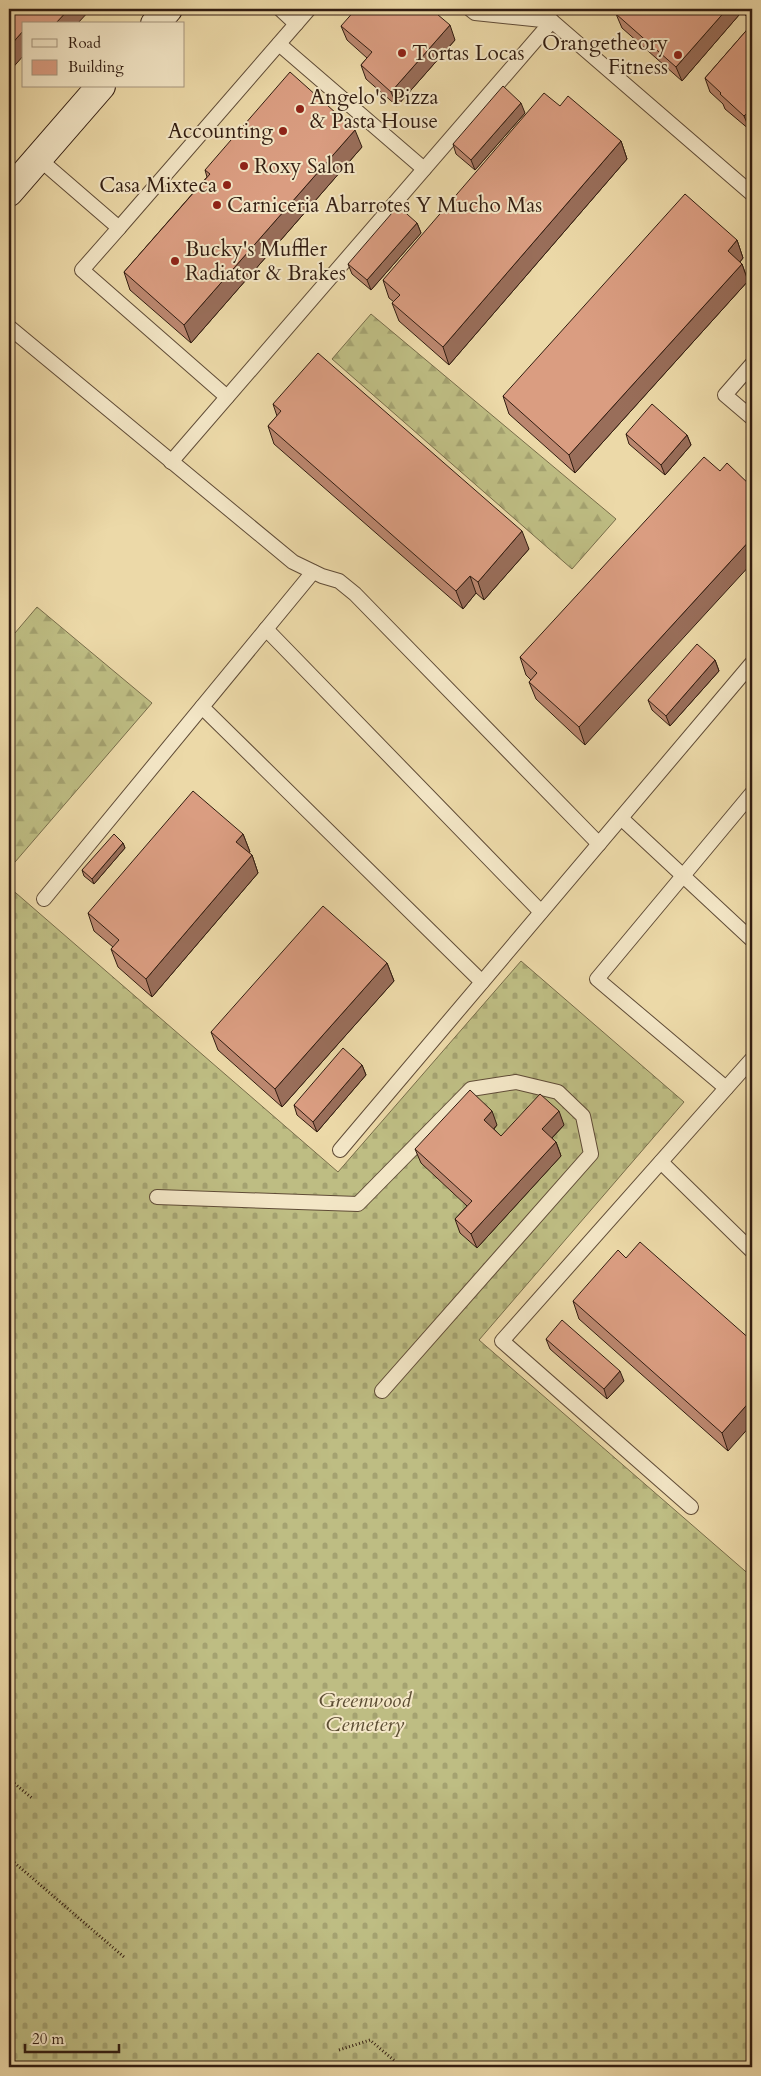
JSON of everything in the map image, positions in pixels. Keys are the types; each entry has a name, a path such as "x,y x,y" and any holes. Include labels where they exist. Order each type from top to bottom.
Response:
{"main road":[{"path":"157,22 168,9"},
{"path":"9,192 98,88"}],"lane":[{"path":"280,9 296,24"},
{"path":"227,396 82,270 310,9"},
{"path":"470,9 475,13 552,21"},
{"path":"538,9 752,194"},
{"path":"171,462 552,21"},
{"path":"279,44 424,169"},
{"path":"38,158 119,228"},
{"path":"9,327 293,562 313,572 339,581 354,594 599,844"},
{"path":"752,364 725,395 752,418"},
{"path":"44,899 313,572"},
{"path":"266,629 541,912"},
{"path":"340,1150 752,663"},
{"path":"202,707 482,982"},
{"path":"726,1088 597,979 684,877 752,793"},
{"path":"621,818 752,940"},
{"path":"691,1507 502,1341 752,1059"},
{"path":"157,1197 358,1204 470,1089 516,1082 558,1092 583,1116 591,1154 382,1392"},
{"path":"661,1162 752,1251"}],"path":[{"path":"9,1779 32,1798"},
{"path":"9,1858 124,1958"},
{"path":"339,2050 370,2040 402,2067"}],"green space":[{"path":"371,314 616,519 572,569 332,359"},
{"path":"37,607 152,703 9,869 9,640"},
{"name":"Greenwood Cemetery","path":"9,887 338,1172 521,961 684,1102 479,1340 752,1577 752,2067 9,2067"}],"building":[{"path":"9,9 69,9 57,22 22,22 22,32 9,47"},
{"name":"Tortas Locas","path":"356,9 431,9 450,25 391,92 361,65 372,52 341,26"},
{"name":"Orangetheory Fitness","path":"616,9 727,9 676,67 616,14"},
{"path":"752,24 752,120 746,114 744,116 705,78"},
{"path":"290,72 355,130 184,325 124,272 210,174 205,170"},
{"path":"503,86 521,103 471,160 453,144"},
{"path":"544,93 560,106 568,96 621,141 443,347 392,303 400,295 383,280"},
{"path":"685,194 737,240 728,251 742,264 569,455 503,396"},
{"path":"398,206 417,223 367,280 348,264"},
{"path":"318,353 522,531 478,582 470,576 456,591 268,426 281,411 273,404"},
{"path":"652,404 687,435 661,465 626,434"},
{"path":"704,457 720,471 727,463 752,487 752,538 579,727 529,682 537,673 520,657"},
{"path":"697,644 715,660 666,716 648,700"},
{"path":"193,791 243,834 236,842 252,855 146,979 111,949 119,940 88,913"},
{"path":"114,834 123,843 92,879 82,870"},
{"path":"323,906 387,963 275,1089 211,1032"},
{"path":"343,1048 362,1065 313,1122 294,1105"},
{"path":"470,1090 492,1111 484,1120 501,1136 540,1094 559,1111 542,1129 556,1142 471,1234 455,1219 472,1201 415,1149"},
{"path":"640,1242 752,1341 752,1399 722,1433 573,1301 618,1250 626,1258"},
{"path":"562,1320 620,1371 604,1389 546,1339"}],"place":[{"name":"Tortas Locas","path":"402,53"},
{"name":"Orangetheory Fitness","path":"678,55"},
{"name":"Angelo's Pizza & Pasta House","path":"300,109"},
{"name":"Accounting","path":"283,131"},
{"name":"Roxy Salon","path":"244,166"},
{"name":"Casa Mixteca","path":"227,185"},
{"name":"Carniceria Abarrotes Y Mucho Mas","path":"217,205"},
{"name":"Bucky's Muffler Radiator & Brakes","path":"175,261"}]}
